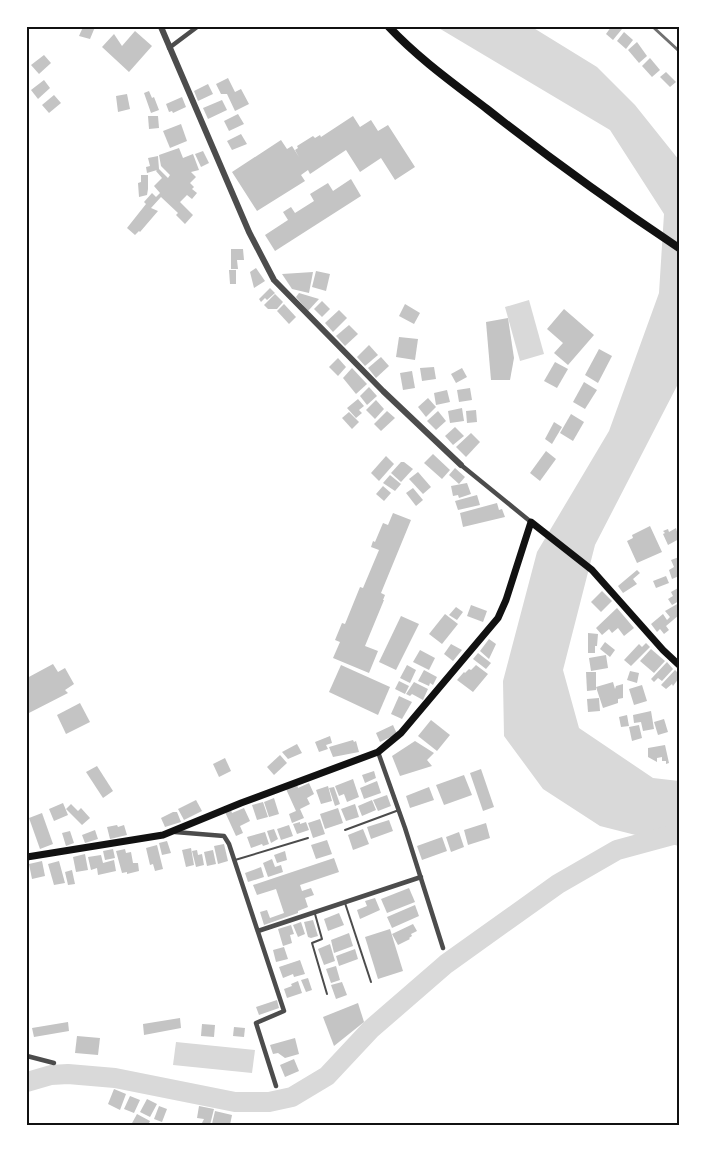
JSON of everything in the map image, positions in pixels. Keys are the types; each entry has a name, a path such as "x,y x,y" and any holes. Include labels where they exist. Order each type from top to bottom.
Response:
{"highway":[{"path":"389,27 437,71 558,165 679,248"}],"main road":[{"path":"27,857 163,835 378,752 401,733 498,618 531,522 592,570 657,643 679,664"}],"street":[{"path":"161,27 249,232 274,280 383,391 461,465 531,522"},
{"path":"170,48 197,27"},
{"path":"378,752 443,948"},
{"path":"172,831 224,837 235,860 284,1011 256,1023 276,1086"},
{"path":"258,931 420,877"},
{"path":"27,1056 54,1063"}],"lane":[{"path":"345,830 399,810"},
{"path":"235,860 308,837"},
{"path":"344,902 372,982"},
{"path":"314,912 322,939 312,943 327,994"}],"shaded area":[{"path":"437,27 532,27 597,67 635,105 679,160 679,382 595,545 563,670 579,728 653,778 679,781 679,846 600,826 543,789 504,736 503,681 537,552 609,431 659,293 664,214 610,130"},
{"path":"529,300 544,354 520,361 505,307"},
{"path":"176,1042 255,1050 252,1073 173,1065"}],"building":[{"path":"83,27 95,27 90,39 79,36"},
{"path":"611,27 622,29 613,40 606,34"},
{"path":"135,31 152,46 129,72 102,47 114,34 122,46"},
{"path":"624,32 633,40 626,49 617,41"},
{"path":"637,42 647,56 639,63 628,50"},
{"path":"44,55 51,63 39,74 31,65"},
{"path":"650,58 660,70 652,77 642,66"},
{"path":"666,72 676,82 670,87 660,77"},
{"path":"228,78 235,92 241,89 249,104 235,111 227,94 221,94 216,84"},
{"path":"44,80 50,88 38,99 31,90"},
{"path":"208,84 213,94 198,101 194,91"},
{"path":"149,91 159,110 151,113 144,93"},
{"path":"127,94 130,109 118,112 116,96"},
{"path":"54,95 61,103 49,113 42,105"},
{"path":"182,97 186,107 173,113 169,112 166,104"},
{"path":"222,100 227,110 208,119 203,108"},
{"path":"238,114 244,124 229,131 224,121"},
{"path":"148,116 158,116 159,128 149,129"},
{"path":"353,116 360,127 371,120 378,131 388,125 415,167 395,180 381,158 360,172 346,150 310,174 308,170 301,175 305,181 257,211 232,172 281,140 287,149 292,146 299,157 295,150 297,146 313,136 315,138 320,135 321,137"},
{"path":"181,124 187,141 170,148 163,131"},
{"path":"241,134 247,144 232,150 227,141"},
{"path":"179,148 183,158 193,154 199,170 191,172 196,177 190,183 194,187 192,189 197,193 192,199 187,195 180,202 193,215 185,224 176,215 178,213 161,197 151,208 158,211 135,235 127,228 152,193 156,197 160,193 154,186 162,178 157,170 147,173 146,167 150,166 148,158 158,156 159,169 168,178 170,175 161,166 159,155"},
{"path":"203,151 209,163 201,167 195,154"},
{"path":"141,175 148,175 148,189 147,195 139,197 138,183 141,182"},
{"path":"351,179 361,196 275,251 265,235 288,220 283,212 291,207 295,213 314,201 310,194 328,183 333,191"},
{"path":"231,249 243,249 244,260 237,260 238,269 231,269"},
{"path":"256,268 265,281 254,288 250,272"},
{"path":"229,270 236,270 236,284 230,284"},
{"path":"316,271 330,274 326,291 312,287"},
{"path":"313,272 309,293 292,289 282,274"},
{"path":"270,288 275,293 261,302 259,299"},
{"path":"299,293 319,299 308,311 296,297"},
{"path":"275,294 283,302 277,309 268,309 264,305"},
{"path":"322,301 330,309 322,317 314,309"},
{"path":"284,304 296,317 289,324 277,311"},
{"path":"405,304 420,313 414,324 399,316"},
{"path":"564,309 594,335 568,365 554,353 563,343 547,329"},
{"path":"339,310 347,318 333,332 325,323"},
{"path":"508,318 514,358 510,380 491,380 486,322"},
{"path":"349,325 358,334 345,346 336,336"},
{"path":"399,337 418,339 415,360 396,357"},
{"path":"369,345 378,355 365,366 357,357"},
{"path":"599,349 612,356 598,383 585,375"},
{"path":"381,357 389,366 376,378 368,368"},
{"path":"338,358 346,367 338,376 329,367"},
{"path":"555,362 568,369 557,388 544,381"},
{"path":"434,367 436,379 422,381 420,368"},
{"path":"352,368 367,384 356,394 343,378"},
{"path":"462,368 467,377 456,383 451,374"},
{"path":"412,371 415,388 403,390 400,373"},
{"path":"584,382 597,390 585,409 573,402"},
{"path":"369,387 377,396 367,405 360,396"},
{"path":"470,388 472,400 459,402 457,390"},
{"path":"447,390 450,402 436,405 434,393"},
{"path":"428,398 436,407 426,417 418,407"},
{"path":"358,399 364,406 359,410 362,413 356,418 347,408"},
{"path":"376,400 384,409 375,419 366,410"},
{"path":"462,408 464,421 450,423 448,411"},
{"path":"476,410 477,422 467,423 466,411"},
{"path":"387,411 395,418 381,431 374,424"},
{"path":"438,411 446,421 436,430 427,421"},
{"path":"349,412 359,422 352,429 342,418"},
{"path":"571,414 584,422 573,441 560,433"},
{"path":"554,422 562,427 552,444 545,439"},
{"path":"455,427 464,436 453,445 445,436"},
{"path":"471,433 480,442 466,457 456,447"},
{"path":"546,451 556,459 540,481 530,473"},
{"path":"433,454 450,470 442,479 424,463"},
{"path":"386,456 394,464 379,481 371,473"},
{"path":"401,462 413,469 401,482 391,473"},
{"path":"455,468 465,477 459,484 449,475"},
{"path":"418,472 431,487 423,494 409,479"},
{"path":"390,475 401,484 395,491 383,483"},
{"path":"467,483 471,494 459,498 458,495 453,496 451,486"},
{"path":"383,486 391,493 384,501 376,494"},
{"path":"413,488 423,500 416,506 406,493"},
{"path":"477,495 480,505 458,510 455,501"},
{"path":"497,503 505,517 463,527 460,513"},
{"path":"393,513 411,520 381,593 385,595 384,600 365,646 378,651 369,673 333,658 340,642 335,640 342,623 345,624 360,587 363,588 379,550 371,547 373,541 375,542 383,523 388,525"},
{"path":"650,526 662,552 637,563 627,541 633,538 632,535"},
{"path":"676,528 679,539 668,545 663,531 668,529 669,532"},
{"path":"679,557 679,576 672,579 669,570 674,567 671,560"},
{"path":"637,570 640,573 633,579 637,584 623,593 618,586"},
{"path":"666,576 669,583 656,588 653,581"},
{"path":"678,588 679,601 672,605 668,599 673,596 671,592"},
{"path":"602,591 612,601 601,612 591,602"},
{"path":"679,603 679,615 666,626 669,630 664,634 660,629 657,632 651,624 663,614 667,620 670,617 665,611"},
{"path":"471,605 487,611 483,622 467,616"},
{"path":"456,607 463,612 457,620 449,615"},
{"path":"617,608 634,628 624,636 618,628 612,633 609,629 602,635 596,628"},
{"path":"445,614 458,624 442,644 429,634"},
{"path":"401,616 419,624 396,670 379,662"},
{"path":"588,633 598,634 595,653 588,653"},
{"path":"489,639 496,644 489,659 480,651"},
{"path":"605,642 615,650 610,657 600,649"},
{"path":"646,643 650,647 631,666 624,660 639,644 642,647"},
{"path":"451,644 462,650 453,661 444,654"},
{"path":"651,649 665,661 654,673 640,661"},
{"path":"420,650 435,658 429,670 413,662"},
{"path":"478,653 491,663 486,669 473,659"},
{"path":"606,655 608,668 591,671 589,658"},
{"path":"667,662 673,669 662,681 658,678 654,682 651,679"},
{"path":"53,664 58,672 65,668 74,684 65,690 68,693 27,714 27,678"},
{"path":"341,665 390,687 378,715 329,692"},
{"path":"407,665 416,670 410,683 400,678"},
{"path":"476,665 488,674 473,692 457,680 464,672"},
{"path":"424,670 437,677 433,685 430,683 429,686 418,681"},
{"path":"675,670 679,678 673,686 672,684 666,689 661,685"},
{"path":"630,671 639,673 637,683 627,680"},
{"path":"586,672 596,672 596,690 587,691"},
{"path":"399,681 409,686 405,694 395,689"},
{"path":"414,682 428,689 423,700 412,694 410,696 406,694"},
{"path":"613,682 615,689 616,686 623,684 623,698 618,699 618,703 603,708 596,687"},
{"path":"642,685 647,701 634,705 629,689"},
{"path":"399,696 412,702 402,719 391,714"},
{"path":"599,698 600,711 588,712 587,699"},
{"path":"80,703 90,722 66,734 57,715"},
{"path":"651,711 654,729 643,731 641,722 634,723 633,715"},
{"path":"627,715 629,726 621,727 619,717"},
{"path":"664,719 668,732 658,735 654,722"},
{"path":"431,720 450,735 437,751 418,736"},
{"path":"393,725 397,734 380,742 376,733"},
{"path":"639,725 642,738 632,741 629,727"},
{"path":"330,736 332,743 326,745 328,749 319,752 315,742"},
{"path":"356,741 359,752 333,757 329,747"},
{"path":"415,741 434,753 427,760 432,766 400,776 392,756"},
{"path":"297,744 302,753 288,759 282,752"},
{"path":"665,745 669,763 662,761 662,757 657,758 657,762 648,757 648,748"},
{"path":"280,755 287,763 274,775 267,767"},
{"path":"225,758 231,771 219,777 213,764"},
{"path":"97,766 113,791 103,798 86,772"},
{"path":"481,769 494,807 483,811 470,773"},
{"path":"374,771 376,778 365,783 362,775"},
{"path":"464,775 472,795 444,805 436,785"},
{"path":"353,779 359,797 347,802 344,794 339,796 335,786"},
{"path":"377,781 381,793 364,799 360,788"},
{"path":"309,783 314,794 307,798 310,804 300,809 304,818 292,823 289,814 296,811 286,789 297,784 298,788"},
{"path":"328,786 332,801 321,804 316,790"},
{"path":"334,787 340,804 335,806 329,788"},
{"path":"429,787 434,800 410,808 406,796"},
{"path":"387,795 391,806 378,811 373,800"},
{"path":"274,798 279,814 269,817 264,802"},
{"path":"196,800 202,811 184,820 178,809"},
{"path":"372,800 376,810 362,816 358,806"},
{"path":"263,802 268,817 257,820 252,805"},
{"path":"63,803 68,815 54,821 49,809"},
{"path":"71,804 78,811 81,808 90,818 82,825 66,809"},
{"path":"355,804 359,817 346,821 341,809"},
{"path":"244,808 250,821 240,826 243,833 236,836 225,812 231,810 232,813"},
{"path":"338,808 343,823 325,829 320,814"},
{"path":"177,812 181,822 165,827 161,818"},
{"path":"42,813 53,844 40,849 29,818"},
{"path":"320,819 325,834 313,838 308,823"},
{"path":"389,820 393,831 371,839 367,827"},
{"path":"300,822 300,824 306,822 309,830 297,834 293,824"},
{"path":"486,823 490,838 468,845 464,830"},
{"path":"117,825 118,827 124,825 127,835 110,839 107,827"},
{"path":"289,825 293,836 281,840 277,829"},
{"path":"274,829 278,839 271,843 267,831"},
{"path":"363,829 369,844 353,850 348,835"},
{"path":"95,830 98,839 85,843 82,835"},
{"path":"70,831 74,843 66,846 62,833"},
{"path":"265,832 269,844 251,848 247,837"},
{"path":"459,832 464,847 451,852 446,837"},
{"path":"442,837 447,851 422,860 417,846"},
{"path":"327,840 332,854 316,859 311,845"},
{"path":"167,841 171,853 162,855 159,843"},
{"path":"224,844 228,861 218,864 214,846"},
{"path":"157,845 163,869 155,871 153,864 150,865 146,848"},
{"path":"191,848 194,865 186,867 182,850"},
{"path":"113,849 115,858 105,860 103,851"},
{"path":"125,849 126,853 131,852 133,863 138,863 139,871 122,873 116,851"},
{"path":"197,850 198,855 202,854 204,865 196,867 192,851"},
{"path":"213,850 216,864 207,866 204,852"},
{"path":"285,851 287,860 277,863 274,855"},
{"path":"85,854 88,870 76,872 73,857"},
{"path":"101,855 103,863 114,860 116,871 98,875 97,868 91,870 88,857"},
{"path":"334,858 339,872 300,885 302,891 311,888 314,895 305,898 308,907 264,925 260,912 267,910 270,918 284,913 276,889 257,895 253,885"},
{"path":"272,859 275,867 281,865 283,872 268,877 263,863"},
{"path":"42,861 45,876 32,879 29,864"},
{"path":"59,861 65,883 54,885 48,864"},
{"path":"261,867 264,877 248,882 245,873"},
{"path":"72,870 75,884 68,885 65,872"},
{"path":"409,888 415,902 387,913 381,899"},
{"path":"375,898 380,910 360,919 357,910 367,906 365,901"},
{"path":"415,905 419,916 392,928 387,917"},
{"path":"339,913 344,925 328,931 324,919"},
{"path":"313,920 318,936 311,938 308,937 304,922"},
{"path":"301,922 305,934 298,937 293,925"},
{"path":"413,924 417,931 411,934 410,939 398,945 392,934"},
{"path":"291,925 294,934 290,935 292,943 283,946 278,929"},
{"path":"390,929 403,971 378,979 365,937"},
{"path":"349,933 353,946 334,953 331,940"},
{"path":"330,944 335,961 324,965 318,949"},
{"path":"284,947 288,959 276,962 273,950"},
{"path":"355,949 358,959 339,966 336,956"},
{"path":"300,960 305,974 294,977 293,974 283,978 279,967"},
{"path":"336,966 340,980 331,983 326,969"},
{"path":"308,978 312,990 306,992 301,980"},
{"path":"298,981 302,993 287,998 284,989"},
{"path":"342,982 347,995 336,999 331,985"},
{"path":"277,1000 279,1008 259,1015 256,1007"},
{"path":"358,1003 364,1022 334,1046 323,1017"},
{"path":"180,1018 181,1028 144,1035 143,1024"},
{"path":"68,1022 69,1031 34,1037 32,1028"},
{"path":"202,1024 215,1025 214,1037 201,1036"},
{"path":"234,1027 245,1028 244,1037 233,1036"},
{"path":"77,1036 100,1038 98,1055 75,1053"},
{"path":"295,1038 299,1054 285,1058 278,1053 273,1054 270,1045"},
{"path":"294,1059 299,1071 285,1077 280,1065"},
{"path":"114,1089 126,1094 120,1110 108,1104"},
{"path":"130,1096 140,1100 134,1113 124,1109"},
{"path":"147,1099 157,1104 150,1117 140,1112"},
{"path":"159,1106 167,1109 162,1122 154,1119"},
{"path":"199,1106 214,1109 210,1125 202,1123 204,1119 197,1118"},
{"path":"215,1111 232,1115 230,1125 212,1124"},
{"path":"137,1114 150,1121 148,1125 131,1125"}],"waterway":[{"path":"27,1082 51,1075 68,1074 115,1078 235,1102 269,1102 292,1097 327,1076 371,1029 446,964 558,884 617,850 676,834"}],"railway":[{"path":"653,27 679,51"}]}
